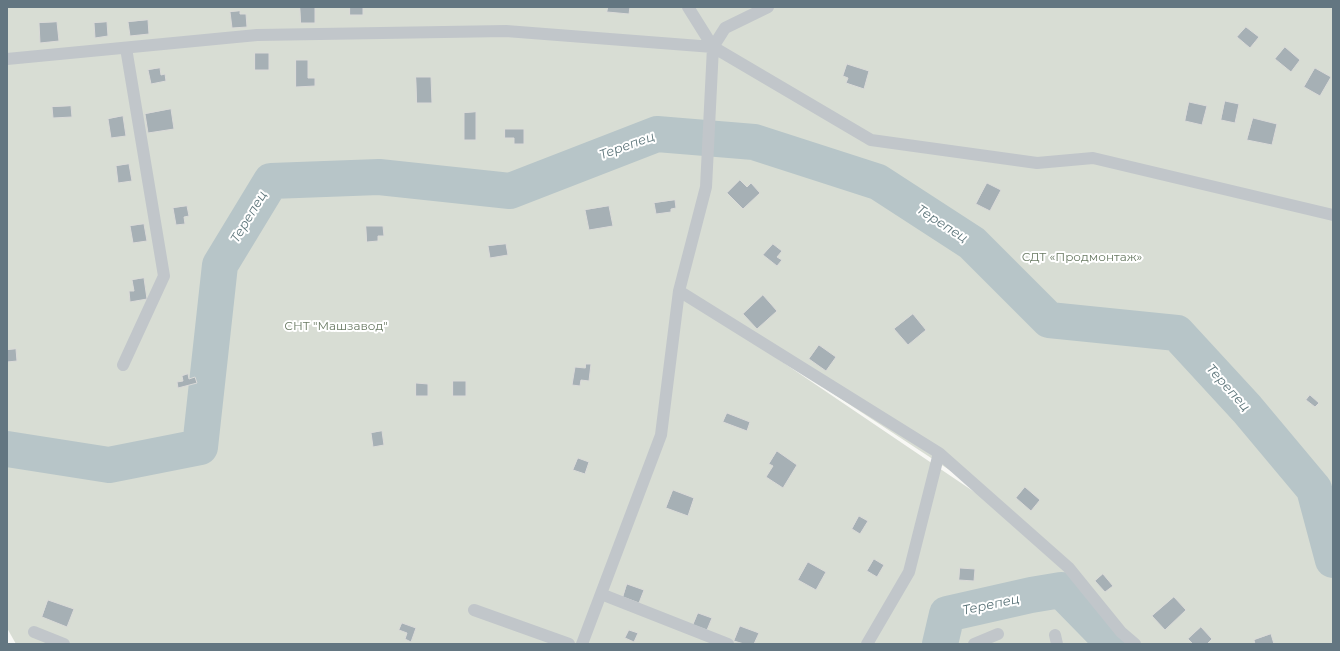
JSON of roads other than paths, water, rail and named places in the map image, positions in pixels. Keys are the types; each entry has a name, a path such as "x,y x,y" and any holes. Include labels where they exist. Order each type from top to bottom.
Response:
{"lane":[{"path":"688,7 713,47"},
{"path":"582,644 661,435 679,291 706,187 713,47 725,28 768,7"},
{"path":"7,59 257,35 506,31 713,47 871,140 1037,163 1094,158 1333,215"},
{"path":"123,365 164,276 126,48"},
{"path":"679,291 939,453 1069,568 1121,632 1135,644"},
{"path":"867,644 909,572 939,453"},
{"path":"601,594 728,644"},
{"path":"474,610 569,644"},
{"path":"34,632 64,644"},
{"path":"974,644 998,634"}],"waterway":[{"name":"Терепец","path":"7,449 109,465 200,447 220,265 271,181 379,177 510,191 657,134 754,142 878,182 972,243 1049,320 1177,333 1247,409 1314,489 1333,560"},
{"name":"Терепец","path":"940,644 947,614 1031,595 1061,590 1114,644"}],"park label":[{"name":"СДТ «Продмонтаж»","path":"1082,257"},
{"name":"СНТ \"Машзавод\"","path":"336,326"}]}
